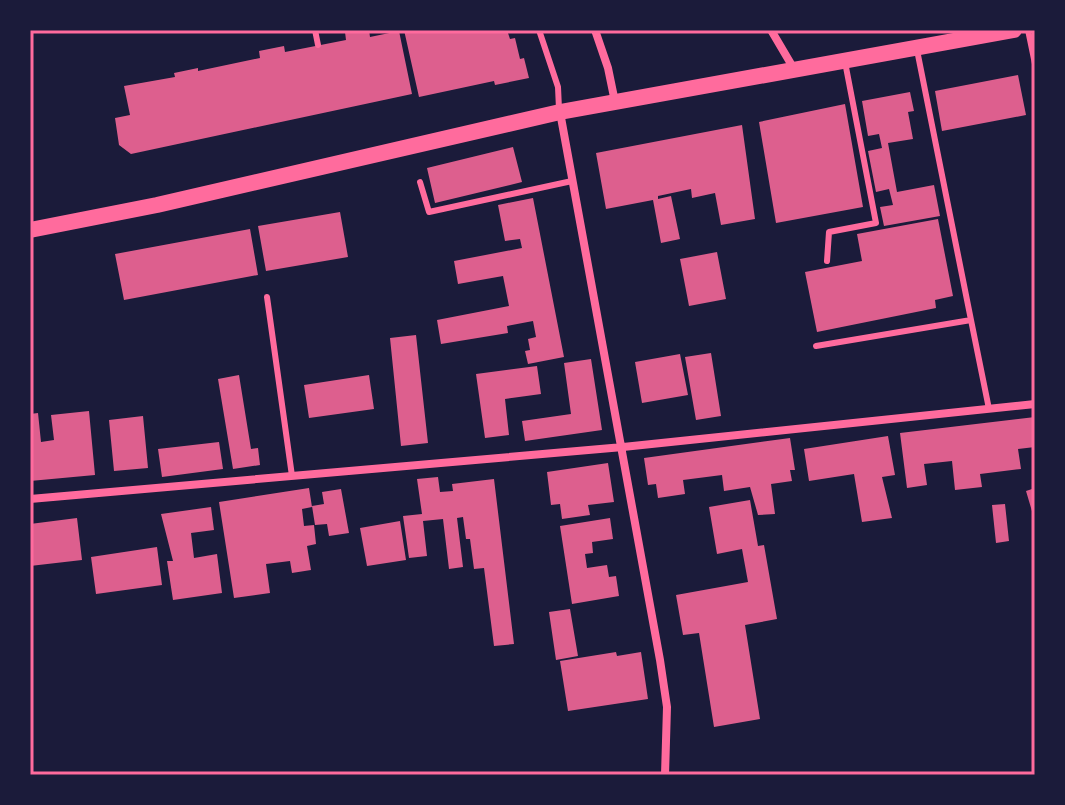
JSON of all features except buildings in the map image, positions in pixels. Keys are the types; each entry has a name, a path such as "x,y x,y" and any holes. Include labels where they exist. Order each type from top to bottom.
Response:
{"main road":[{"path":"30,230 157,205 560,112 1014,30"}],"street":[{"path":"595,30 608,68 615,103"},
{"path":"771,30 794,70"},
{"path":"560,112 623,447 667,707 665,775"},
{"path":"30,499 623,447 1035,404"}],"lane":[{"path":"315,30 318,45"},
{"path":"539,30 558,87 560,112"},
{"path":"1028,30 1035,64"},
{"path":"916,48 989,409"},
{"path":"827,261 829,232 876,223 845,61"},
{"path":"420,182 429,212 572,181"},
{"path":"267,297 292,476"},
{"path":"816,346 971,320"}]}
